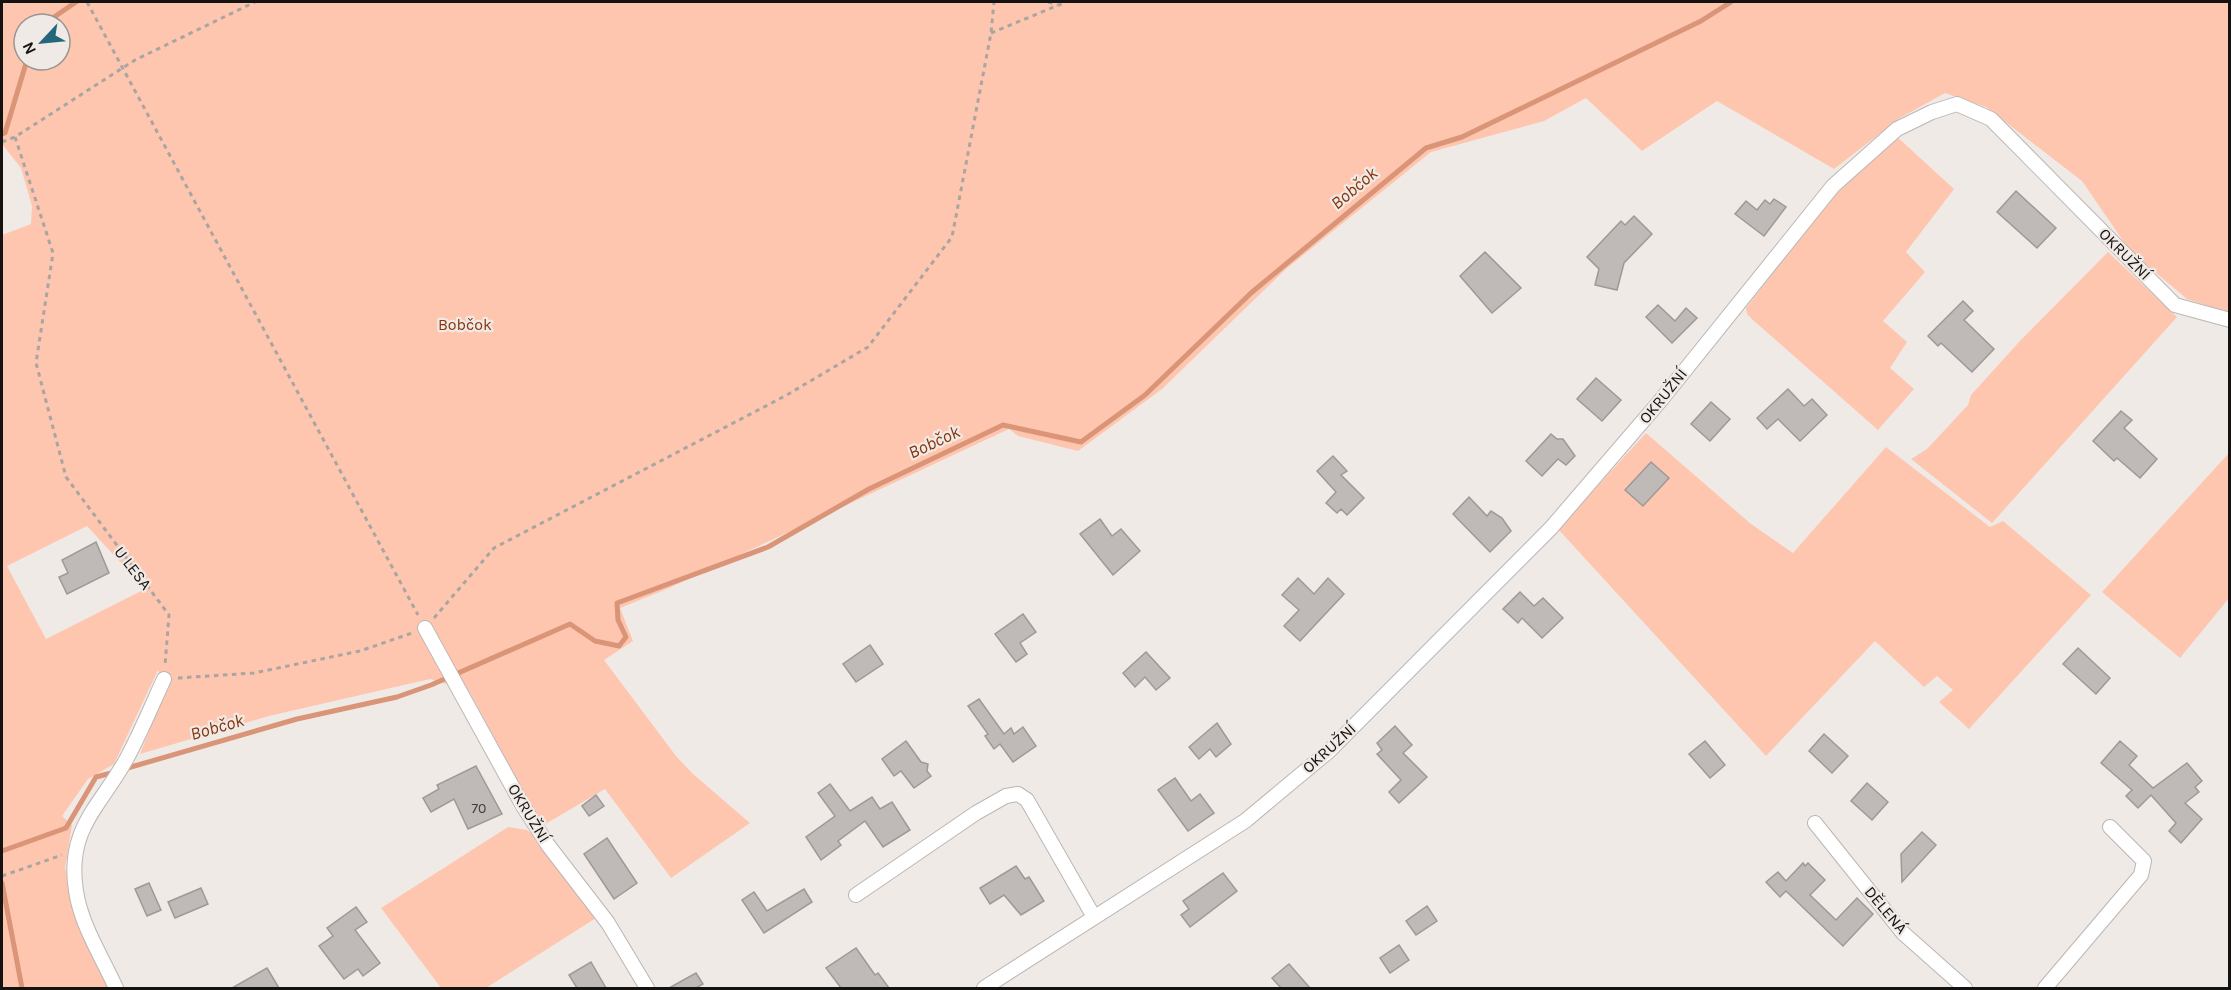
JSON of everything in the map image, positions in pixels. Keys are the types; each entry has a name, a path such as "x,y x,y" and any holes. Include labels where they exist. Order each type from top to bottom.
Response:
{"street":[{"name":"OKRUŽNÍ","path":"984,988 1245,821 1329,751 1457,626 1551,528 1647,417 1833,186 1897,129 1932,112 1957,104 1991,119 2175,305 2229,320"},
{"name":"OKRUŽNÍ","path":"425,628 523,806 548,845 608,923 647,988"},
{"path":"116,988 83,918 75,890 75,850 86,819 127,759 165,679"},
{"path":"856,895 976,813 1006,796 1018,794 1027,800 1094,917"},
{"name":"DĚLENÁ","path":"1815,823 1903,933 1965,988"},
{"path":"2045,988 2141,875 2144,861 2110,827"}],"path":[{"path":"87,2 425,628"},
{"path":"2,142 124,68 255,2"},
{"path":"165,679 254,674 360,651 425,628 494,548 785,396 868,347 952,237 991,33 994,2"},
{"path":"1048,2 1057,5"},
{"path":"991,33 1066,2"},
{"name":"U LESA","path":"15,136 53,253 36,363 66,477 103,530 169,615 165,679"},
{"path":"2,876 75,850"}],"green space":[{"name":"Bobčok","path":"2,2 2229,2 2229,313 2187,299 2130,251 2082,181 1986,107 1945,93 1900,118 1834,169 1717,101 1642,151 1586,98 1544,121 1431,152 1286,269 1162,389 1078,451 1018,436 1009,429 667,589 620,608 633,641 604,660 676,756 693,774 750,823 671,878 605,789 542,826 469,691 430,679 269,716 140,754 166,689 158,670 114,764 88,779 62,816 72,825 65,868 77,918 110,988 2,988 2,235 31,224 32,206 21,168 2,144","holes":["87,526 145,589 46,639 7,566"]},
{"path":"1894,134 1954,189 1906,252 1925,272 1883,321 1907,342 1890,368 1914,389 1878,430 1753,320 1747,314 1746,308 1826,205"},
{"path":"2108,252 2177,317 1992,523 1911,459 1927,449 1968,405 1971,395 2019,342"},
{"path":"1646,433 1751,524 1793,553 1886,447 1990,527 2003,521 2091,595 1969,729 1939,702 1953,690 1937,676 1924,687 1875,641 1766,756 1558,529"},
{"path":"2229,453 2229,598 2180,658 2102,592"},
{"path":"508,827 527,830 541,841 596,918 486,988 441,988 381,908"}],"building":[{"path":"2016,191 2056,228 2037,248 1997,212"},
{"path":"1774,199 1786,207 1764,236 1735,214 1746,201 1757,210 1765,200 1770,204"},
{"path":"1634,216 1652,234 1624,263 1617,290 1595,285 1599,269 1587,257 1621,221 1625,225"},
{"path":"1485,252 1521,288 1492,313 1460,276"},
{"path":"1963,301 1973,311 1964,320 1994,349 1972,372 1941,343 1938,346 1928,336"},
{"path":"1658,305 1675,321 1686,308 1697,318 1672,343 1646,317"},
{"path":"1596,378 1621,400 1602,421 1577,399"},
{"path":"1788,389 1804,406 1812,399 1827,415 1800,441 1778,419 1767,429 1757,418"},
{"path":"1711,402 1730,419 1710,441 1691,424"},
{"path":"2121,411 2132,420 2124,428 2157,459 2140,478 2117,458 2114,461 2093,441"},
{"path":"1551,434 1557,439 1563,439 1575,456 1566,465 1558,459 1542,476 1526,461"},
{"path":"1333,456 1347,471 1341,475 1364,498 1347,515 1341,509 1337,513 1326,503 1336,492 1317,471"},
{"path":"1651,462 1669,478 1643,506 1625,490"},
{"path":"1469,497 1487,516 1491,511 1502,518 1511,531 1490,552 1453,514"},
{"path":"1100,519 1112,536 1121,529 1140,551 1113,575 1080,534"},
{"path":"96,542 109,573 67,594 59,577 68,573 62,560"},
{"path":"1298,578 1314,594 1328,578 1344,594 1300,641 1284,626 1299,610 1282,595"},
{"path":"1520,592 1534,606 1543,598 1563,618 1542,638 1522,618 1518,623 1503,609"},
{"path":"1023,614 1036,632 1020,643 1027,654 1016,662 995,634"},
{"path":"870,645 883,664 856,682 843,664"},
{"path":"2078,648 2110,678 2096,694 2063,664"},
{"path":"1146,652 1170,678 1156,690 1145,677 1135,687 1123,673"},
{"path":"979,699 1004,734 1011,728 1014,734 1023,727 1036,746 1013,762 1000,744 994,749 985,736 988,734 968,706"},
{"path":"1217,723 1231,744 1216,757 1210,749 1199,759 1189,747"},
{"path":"1395,726 1412,745 1403,753 1427,777 1399,803 1389,792 1401,780 1377,754 1382,750 1377,743"},
{"path":"1824,734 1848,756 1832,773 1809,751"},
{"path":"906,741 921,762 928,764 927,771 931,776 914,788 901,771 894,776 882,759"},
{"path":"1705,741 1725,765 1710,778 1689,754"},
{"path":"2120,741 2137,756 2129,765 2153,788 2187,763 2202,781 2195,787 2199,792 2185,803 2202,819 2181,843 2169,831 2176,823 2151,795 2138,808 2126,796 2132,790 2101,763"},
{"path":"476,766 502,814 468,829 454,799 431,812 423,798 439,789 437,785"},
{"path":"1175,778 1191,801 1200,794 1214,813 1188,831 1158,790"},
{"path":"1867,783 1888,802 1872,820 1851,801"},
{"path":"830,784 850,811 872,797 880,809 892,802 910,830 883,847 865,821 838,841 841,845 821,860 806,837 835,816 818,793"},
{"path":"596,795 604,806 589,816 582,806"},
{"path":"1922,832 1936,845 1902,882 1901,854"},
{"path":"607,838 637,883 614,899 584,854"},
{"path":"1803,863 1805,866 1808,863 1825,880 1810,895 1836,920 1857,898 1873,914 1843,946 1786,891 1780,897 1766,882 1778,872 1786,881"},
{"path":"1016,866 1025,879 1029,877 1044,901 1021,915 1004,895 990,904 980,888"},
{"path":"1223,873 1237,891 1190,927 1181,915 1189,909 1183,901"},
{"path":"149,883 161,910 147,916 135,889"},
{"path":"201,888 208,904 175,918 168,902"},
{"path":"804,889 812,902 764,933 742,900 754,892 767,911"},
{"path":"1427,906 1437,921 1416,935 1406,921"},
{"path":"356,907 367,922 355,930 380,963 363,976 358,969 344,979 319,946 333,936 327,928"},
{"path":"1399,945 1409,960 1390,973 1380,958"},
{"path":"856,948 875,975 878,973 889,988 841,988 826,968"},
{"path":"591,962 606,988 577,988 569,975"},
{"path":"1289,964 1310,988 1281,988 1272,978"},
{"path":"267,968 279,988 232,988"},
{"path":"696,973 703,984 696,988 669,988"}],"waterway":[{"path":"61,12 76,2"},
{"name":"Bobčok","path":"124,769 297,719 397,697 431,685 570,624 595,641 619,646 626,637 618,620 617,603 768,547 869,489 1003,425 1081,442 1145,395 1251,293 1426,148 1462,137 1701,21 1731,2"},
{"path":"2,134 5,133 23,72"},
{"name":"Bobčok","path":"2,851 66,828 96,777 115,772"},
{"name":"Bobčok","path":"2,883 22,988"}]}
